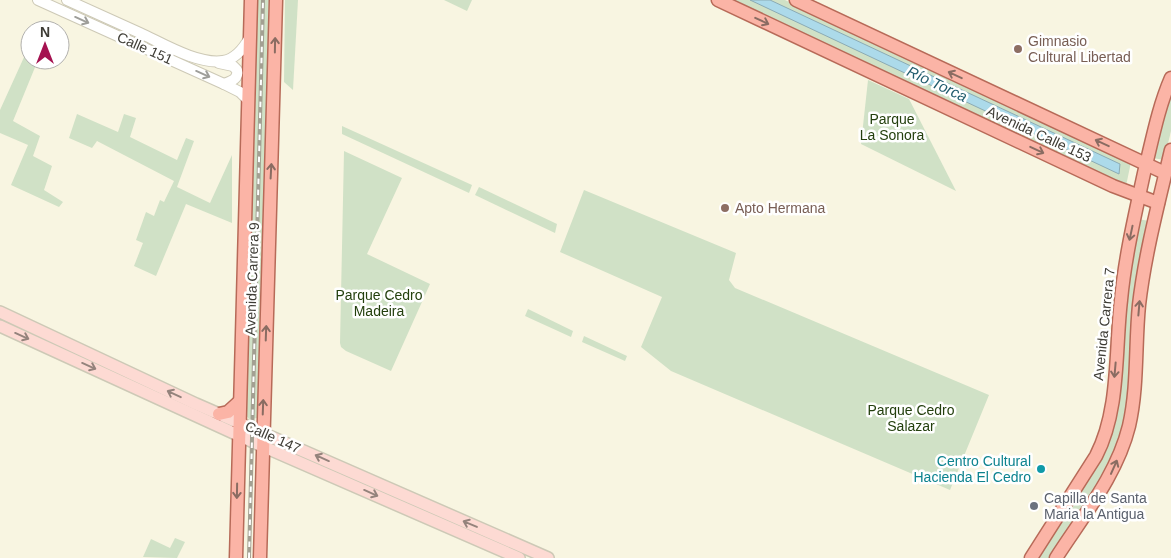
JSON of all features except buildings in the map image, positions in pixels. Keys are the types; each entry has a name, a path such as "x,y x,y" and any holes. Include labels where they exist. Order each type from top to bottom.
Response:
{"main road":[{"name":"Avenida Carrera 9","path":"236,558 252,0"},
{"name":"Avenida Carrera 9","path":"260,558 276,0"},
{"name":"Avenida Calle 153","path":"718,0 1112,186 1158,204"},
{"name":"Avenida Calle 153","path":"796,0 1165,173"},
{"name":"Avenida Carrera 7","path":"1031,558 1096,456 1110,421 1125,264 1159,111 1171,78"},
{"path":"1056,558 1110,475 1129,426 1142,281 1171,150"},
{"name":"Calle 147","path":"0,312 219,414 239,428"},
{"name":"Calle 147","path":"0,326 239,428 519,558"},
{"path":"219,414 228,412 239,402"},
{"name":"Calle 147","path":"262,439 548,558"}],"street":[{"name":"Calle 151","path":"38,0 224,84 240,92 250,101"},
{"name":"Calle 151","path":"67,0 181,52 211,61 223,61 234,57 246,45 251,36"},
{"path":"211,61 236,67 237,76 224,84"}],"green space":[{"path":"255,0 269,0 259,410 257,418 249,419 244,413"},
{"path":"285,0 298,0 293,90 284,82"},
{"path":"444,0 472,0 467,11"},
{"path":"725,0 785,0 1131,162 1126,186"},
{"path":"20,66 20,70 34,70 13,121 40,136 33,156 52,166 44,190 63,202 59,207 11,185 28,145 0,133 0,110"},
{"name":"Parque La Sonora","path":"868,80 909,99 956,191 861,144"},
{"path":"1171,94 1171,131 1164,160 1153,158"},
{"path":"77,114 118,132 124,114 136,118 130,137 177,160 186,138 194,141 177,187 210,203 232,155 232,223 186,204 156,276 134,266 143,243 136,240 146,212 154,216 160,200 164,202 174,181 97,141 92,148 69,138"},
{"path":"342,126 472,185 469,193 342,134"},
{"name":"Parque Cedro Madeira","path":"344,151 402,178 367,254 430,284 391,371 346,351 341,347 340,343"},
{"path":"479,187 557,224 555,233 475,195"},
{"name":"Parque Cedro Salazar","path":"584,190 736,253 729,280 735,288 989,395 950,490 671,371 641,347 662,297 560,252"},
{"path":"1138,219 1149,221 1130,394 1120,440 1101,479 1049,558 1038,558 1106,449"},
{"path":"528,309 573,331 571,337 525,316"},
{"path":"584,336 627,356 625,361 582,342"},
{"path":"175,538 185,542 177,558 143,557 151,539 170,548"}],"water":[{"name":"Río Torca","path":"750,0 770,0 1120,164 1119,174"}],"railway":[{"path":"249,558 263,0"}],"place":[{"name":"Gimnasio Cultural Libertad","path":"1018,49"},
{"name":"Apto Hermana","path":"725,208"},
{"name":"Centro Cultural Hacienda El Cedro","path":"1041,469"},
{"name":"Capilla de Santa Maria la Antigua","path":"1034,506"}]}
